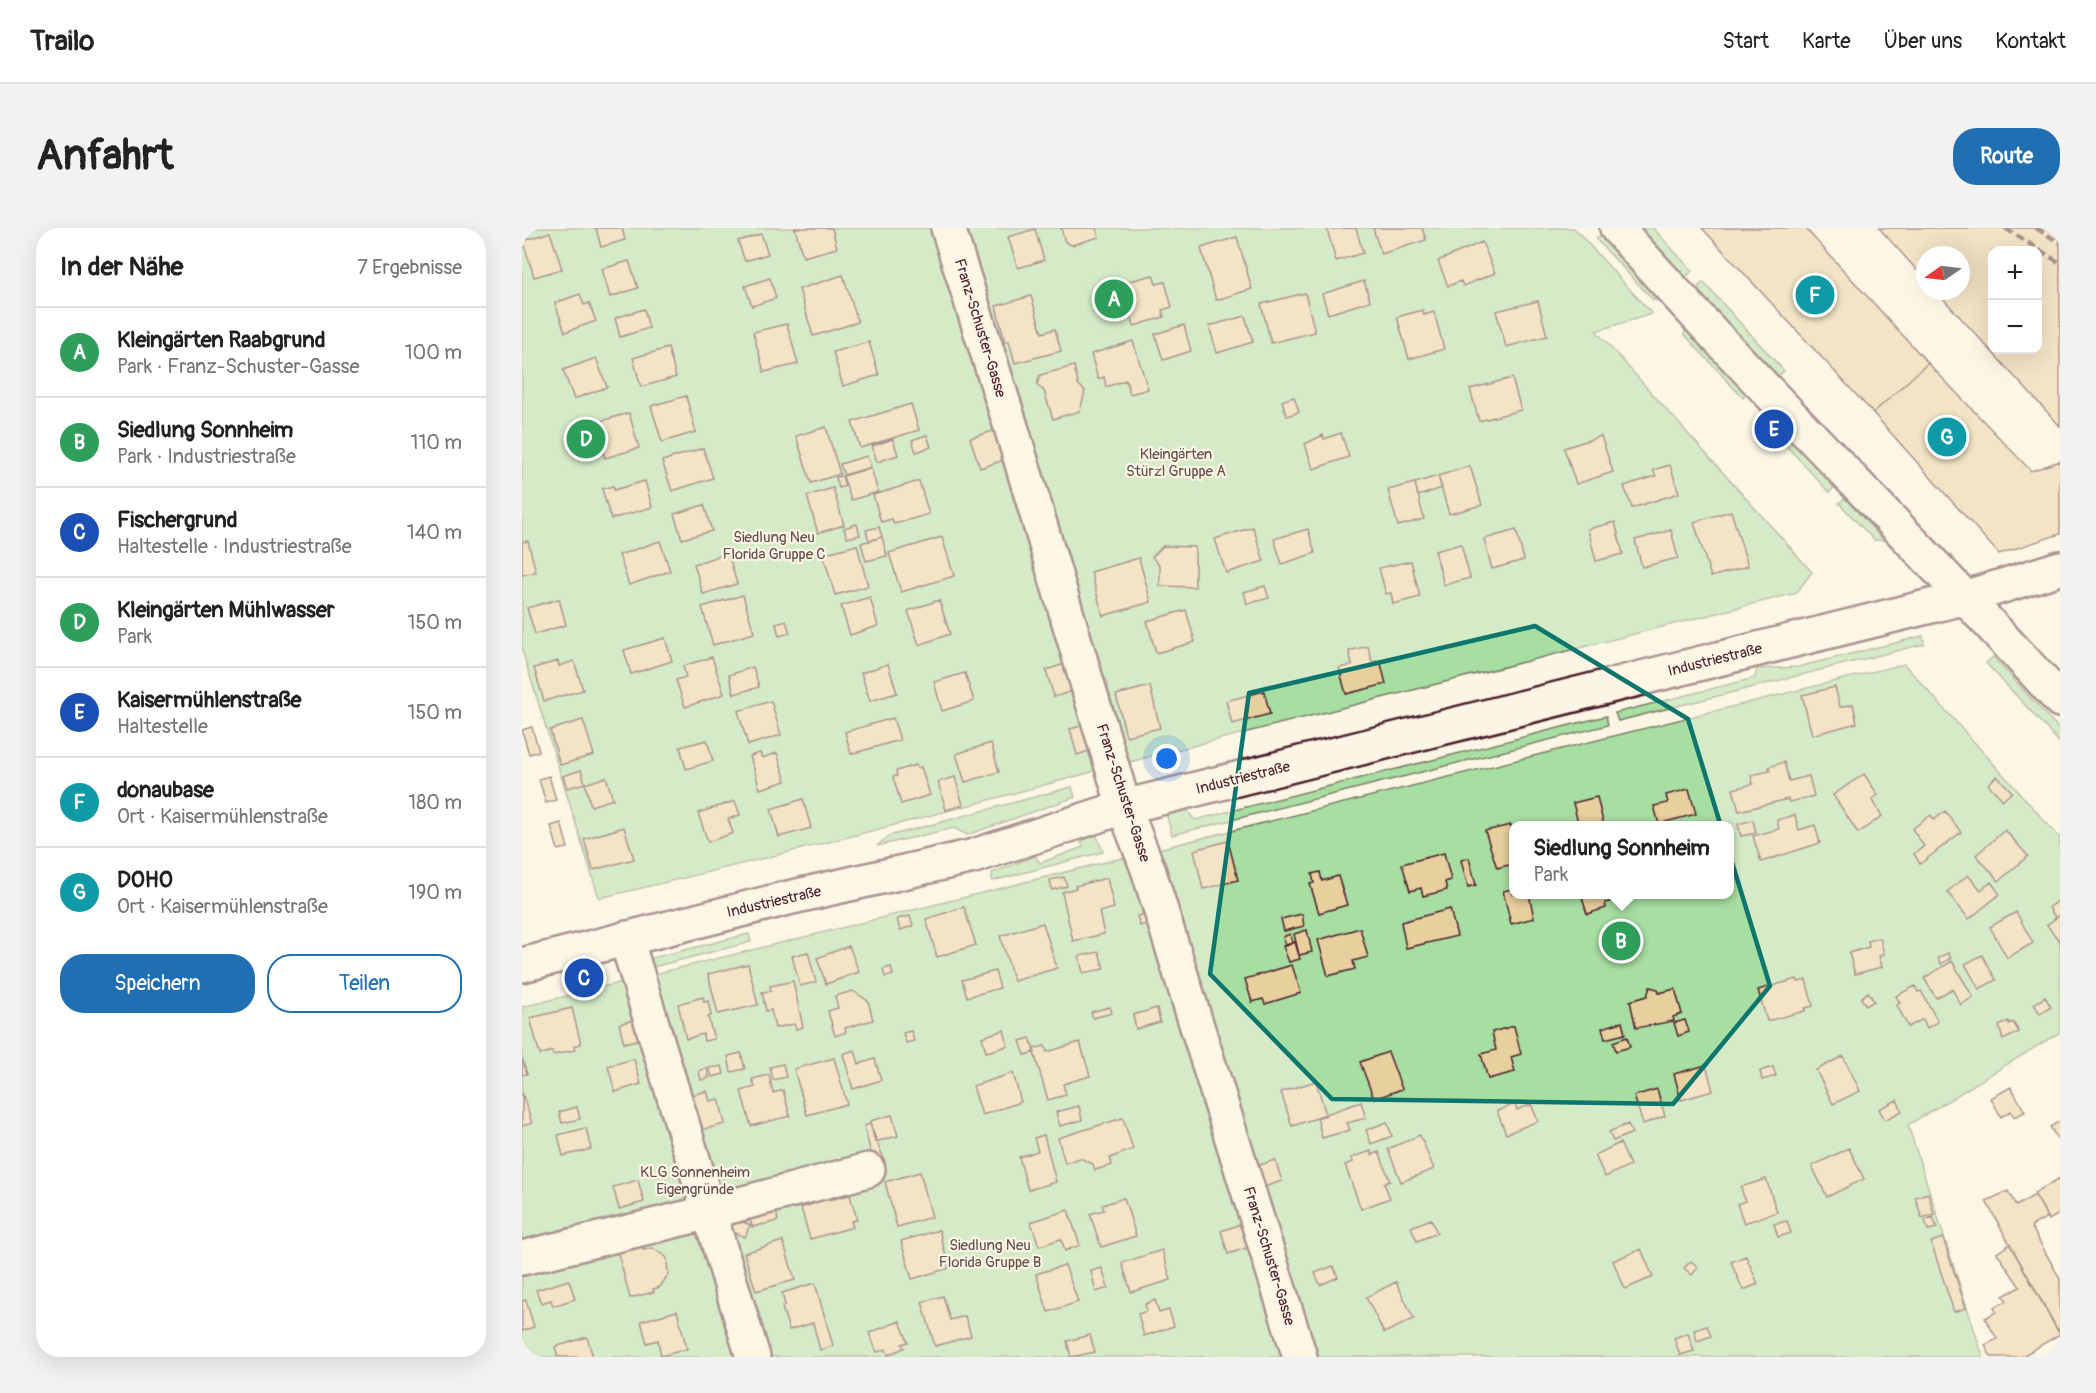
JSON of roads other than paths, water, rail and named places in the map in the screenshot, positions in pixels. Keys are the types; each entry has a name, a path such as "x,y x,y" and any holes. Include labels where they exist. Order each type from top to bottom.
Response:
{"street":[{"name":"Franz-Schuster-Gasse","path":"948,228 1012,430 1124,807 1148,869 1300,1357"},
{"path":"1617,228 1691,311 1967,597 2060,700"},
{"name":"Industriestraße","path":"522,965 626,938 974,856 1124,807 1967,597 2060,568"},
{"path":"626,938 753,1357"},
{"path":"522,1258 868,1170"}],"railway":[{"path":"2005,228 2060,263"},
{"path":"2036,228 2060,243"}],"place":[{"name":"donaubase","path":"1815,295"},
{"name":"Kleingärten Raabgrund","path":"1114,299"},
{"name":"Kaisermühlenstraße","path":"1774,429"},
{"name":"DOHO","path":"1947,437"},
{"name":"Kleingärten Mühlwasser","path":"586,439"},
{"name":"Siedlung Sonnheim","path":"1621,941"},
{"name":"Fischergrund","path":"584,978"}],"park label":[{"name":"Kleingärten Stürzl Gruppe A","path":"1176,462"},
{"name":"Siedlung Neu Florida Gruppe C","path":"774,546"},
{"name":"KLG Sonnenheim Eigengründe","path":"695,1180"},
{"name":"Siedlung Neu Florida Gruppe B","path":"990,1254"}]}
